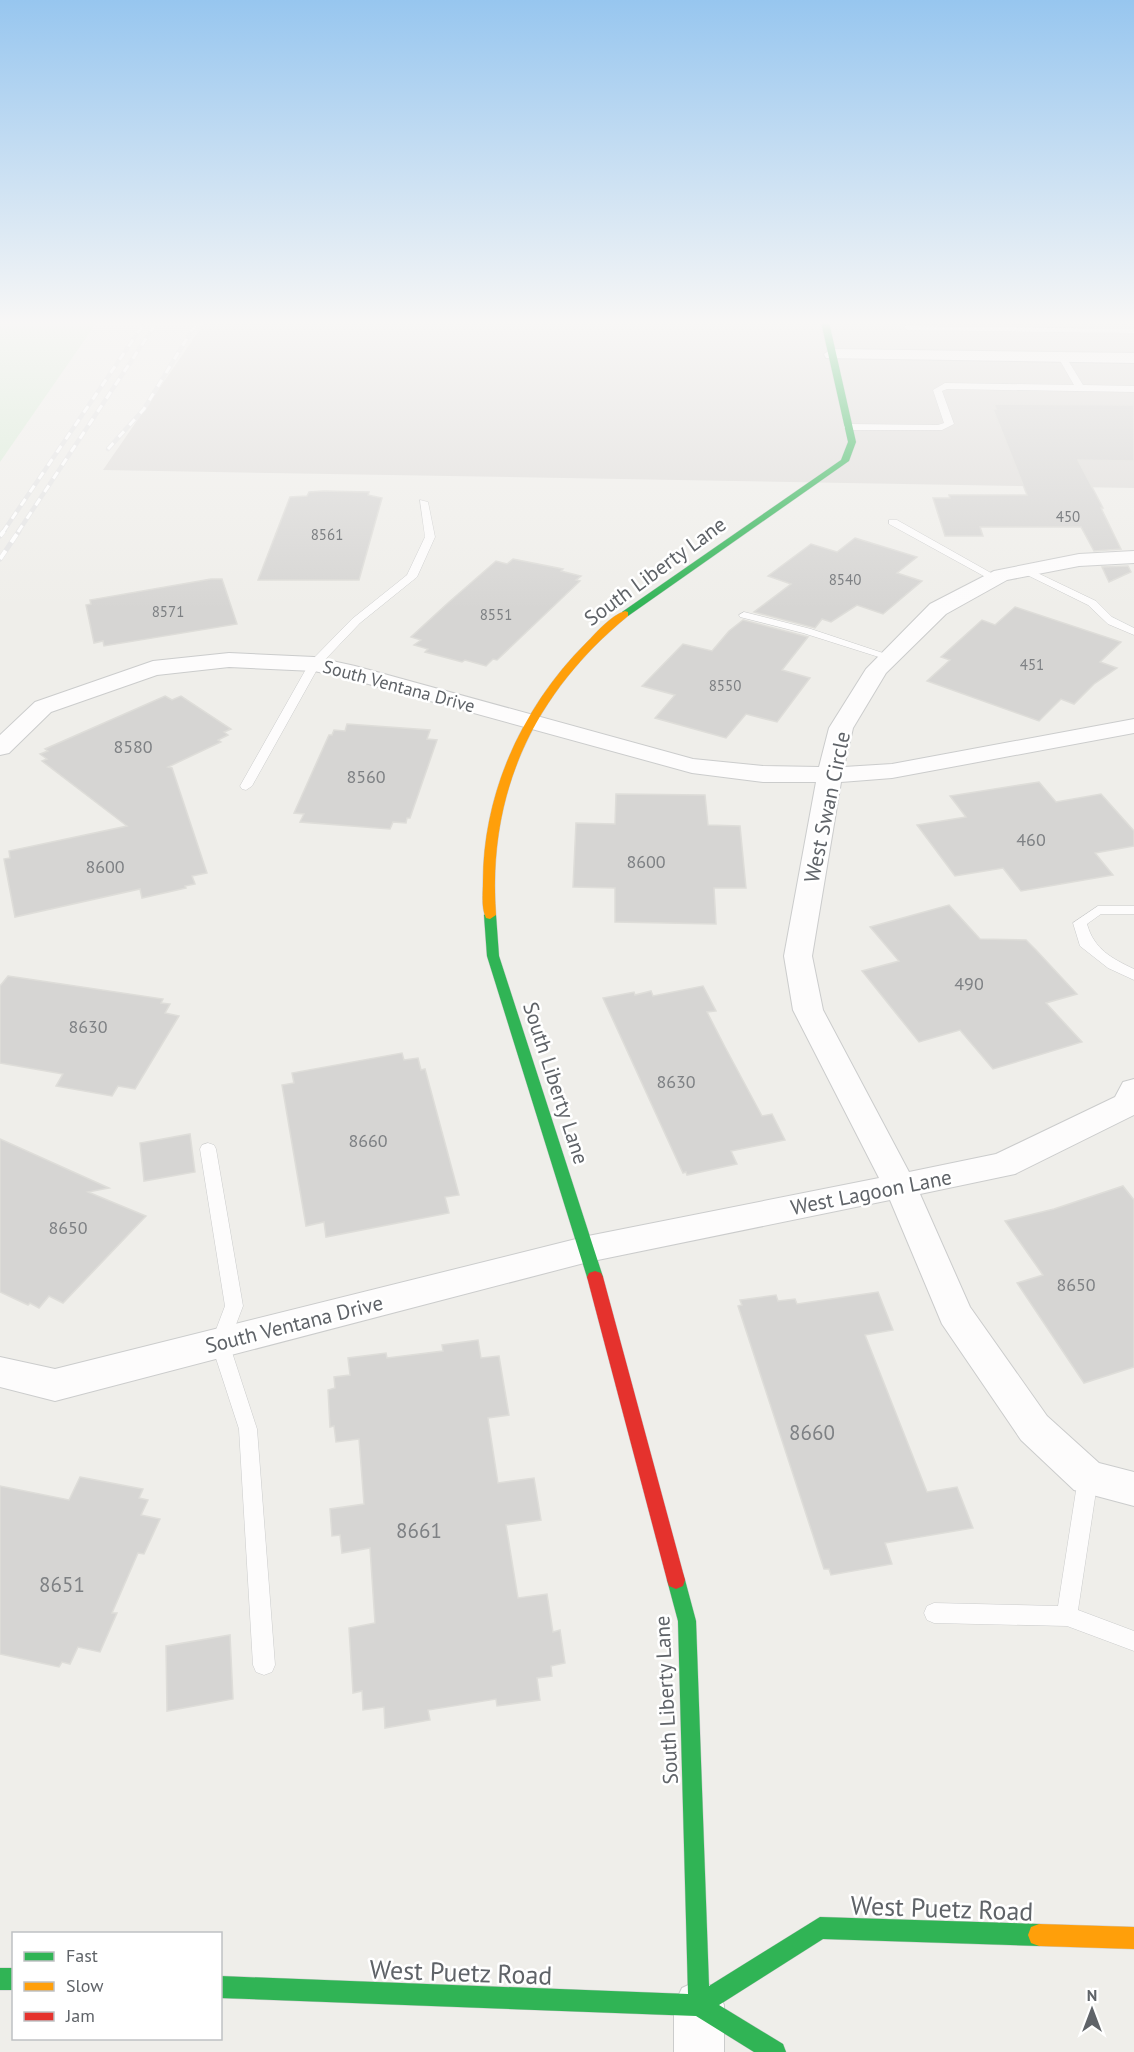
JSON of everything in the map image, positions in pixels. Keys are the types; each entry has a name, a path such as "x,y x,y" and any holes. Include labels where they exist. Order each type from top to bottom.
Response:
{"street":[{"name":"South Liberty Lane","path":"699,2029 687,1621 588,1249 493,956 487,883 496,809 511,764 532,722 567,670 614,622 844,460 852,442 846,418"},
{"name":"West Swan Circle","path":"1088,1478 1034,1428 955,1314 900,1186 808,1010 798,956 830,775 841,728 877,669 938,609 995,578 1079,560 1134,557"},
{"name":"South Ventana Drive","path":"0,748 43,707 153,668 230,660 314,664 347,670 692,766 763,774 830,775 892,771 1134,726"},
{"name":"West Lagoon Lane","path":"588,1249 1003,1165 1132,1102"},
{"name":"South Ventana Drive","path":"0,1372 55,1385 588,1249"},
{"path":"1088,1478 1134,1489"},
{"name":"West Puetz Road","path":"699,2029 820,1928 1134,1938"},
{"name":"West Puetz Road","path":"222,1987 699,2029 775,2052"}],"lane":[{"path":"848,427 939,428 949,424 947,418"},
{"path":"246,786 314,664 356,621 412,577 430,537 423,502"},
{"path":"893,522 995,578"},
{"path":"1025,570 1050,585 1090,602 1106,618 1134,632"},
{"path":"744,615 817,634 889,657"},
{"path":"1134,910 1098,910 1080,923 1084,943 1113,965 1134,975"},
{"path":"208,1149 234,1306 220,1343 248,1429 264,1665"},
{"path":"1067,1616 1088,1478"},
{"path":"934,1613 1067,1616 1134,1641"}],"shaded area":[{"path":"139,418 1134,418 1134,488 103,470"}],"green space":[{"path":"0,418 31,418 0,462"}],"building":[{"path":"996,418 1134,418 1134,461 1078,460 1121,549 1094,551 1081,527 980,527 983,536 945,536 933,498 950,498 949,495 1027,495"},
{"path":"309,492 369,492 368,495 382,498 359,580 258,580 290,497 307,496"},
{"path":"855,538 917,557 897,573 922,581 883,614 857,605 831,622 822,619 815,628 754,612 791,584 768,576 811,544 837,552"},
{"path":"513,559 563,569 561,571 581,576 576,580 580,581 497,660 493,659 486,666 425,652 428,649 414,645 421,640 411,637 496,561 507,564"},
{"path":"1128,566 1131,572 1109,582 1102,567"},
{"path":"222,579 237,624 104,646 103,641 94,643 86,605 91,604 90,600"},
{"path":"1015,607 1121,642 1100,662 1117,668 1094,684 1074,704 1061,699 1039,721 927,681 950,660 941,657 982,620 995,625"},
{"path":"743,620 808,637 782,670 810,678 777,722 746,714 726,738 655,718 675,695 642,686 683,644 712,651 729,631"},
{"path":"165,696 172,700 181,696 231,729 224,732 228,735 218,740 221,742 168,767 172,768 207,873 192,876 195,884 185,886 186,888 142,898 140,889 15,917 4,859 10,858 9,851 127,826 42,761 47,759 40,754 48,751 45,749"},
{"path":"347,724 430,730 427,739 437,740 410,818 407,818 406,823 393,822 390,829 300,822 304,814 294,813 329,735 332,735 334,730 345,731"},
{"path":"1039,782 1056,802 1101,794 1134,831 1134,846 1095,853 1113,875 1021,891 1003,868 955,876 917,825 966,817 950,796"},
{"path":"616,794 705,795 708,825 740,826 746,888 714,888 716,924 615,922 615,888 573,887 576,823 615,824"},
{"path":"949,905 980,939 1026,940 1036,950 1077,994 1046,1003 1082,1042 993,1069 960,1030 919,1042 862,971 899,961 870,927"},
{"path":"8,976 163,999 161,1003 170,1004 165,1013 179,1016 135,1089 118,1086 112,1096 56,1086 63,1074 0,1063 0,986"},
{"path":"703,986 716,1011 707,1012 725,1047 762,1116 772,1114 785,1140 731,1151 737,1164 687,1175 686,1172 683,1173 603,998 651,991 653,996"},
{"path":"402,1053 404,1060 418,1058 421,1070 425,1069 459,1195 445,1197 449,1213 326,1237 324,1222 306,1226 282,1085 294,1083 292,1073"},
{"path":"190,1134 195,1172 144,1181 140,1143"},
{"path":"0,1139 109,1188 88,1192 146,1216 63,1303 49,1296 39,1308 0,1292"},
{"path":"1123,1186 1134,1200 1134,1367 1084,1383 1017,1283 1043,1275 1005,1221 1054,1209"},
{"path":"878,1292 893,1330 865,1335 927,1492 957,1487 973,1528 885,1543 892,1564 831,1575 829,1569 824,1569 738,1306 742,1305 740,1300 776,1295 778,1301 795,1299 797,1304"},
{"path":"478,1340 481,1358 499,1356 509,1415 488,1418 498,1483 534,1478 541,1520 506,1525 518,1598 547,1594 553,1632 560,1630 565,1663 551,1666 552,1676 537,1678 540,1700 497,1706 496,1699 428,1710 430,1720 385,1728 384,1707 363,1710 362,1691 353,1693 349,1628 375,1623 370,1548 342,1553 340,1535 332,1536 330,1509 364,1504 359,1439 336,1442 334,1426 330,1427 328,1390 335,1388 334,1377 350,1375 348,1358 386,1353 387,1358 443,1351 442,1345"},
{"path":"80,1477 143,1489 139,1498 148,1500 141,1515 160,1519 144,1554 138,1553 112,1613 117,1613 100,1652 78,1647 70,1664 62,1662 59,1667 0,1654 0,1486 69,1500"},
{"path":"230,1635 233,1699 167,1711 166,1646"}],"railway":[{"path":"3,532 80,418"},
{"path":"18,532 94,418"},
{"path":"108,449 136,418"},
{"path":"0,536 4,531"},
{"path":"0,559 19,531"}],"traffic: fast":[{"path":"625,614 845,461 852,442 847,418"},
{"path":"490,915 493,956 595,1277"},
{"path":"676,1580 687,1621 699,2005"},
{"path":"699,2005 820,1928 1039,1935"},
{"path":"0,1979 12,1979"},
{"path":"222,1987 699,2005 775,2052"}],"traffic: slow":[{"path":"490,915 489,863 492,836 503,784 514,757 528,729 563,676 583,652 625,614"},
{"path":"1039,1935 1134,1938"}],"traffic: jam":[{"path":"595,1277 676,1580"}]}
